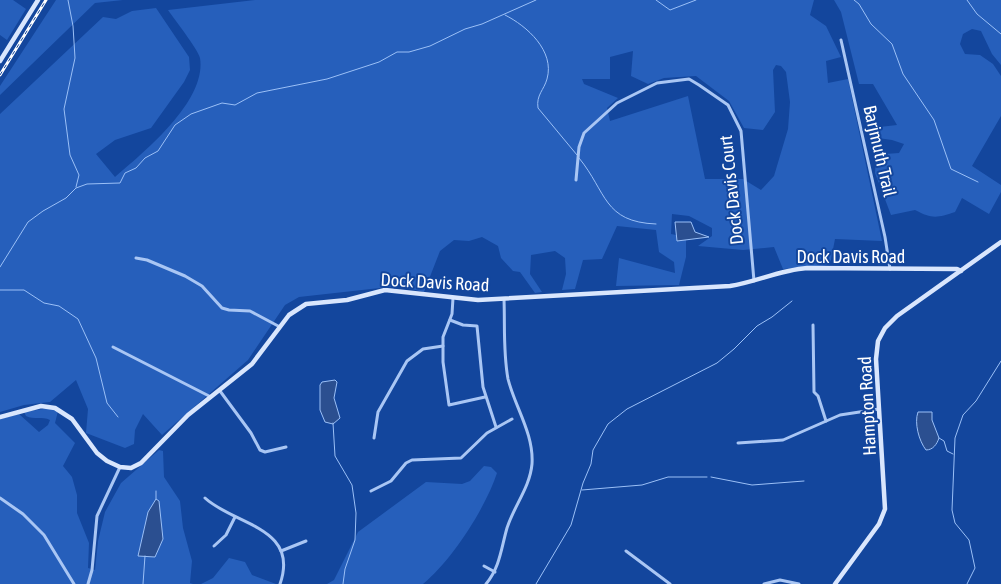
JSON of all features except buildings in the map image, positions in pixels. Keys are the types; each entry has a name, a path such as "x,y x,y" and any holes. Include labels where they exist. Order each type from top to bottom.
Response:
{"street":[{"path":"0,60 38,0"},
{"name":"Barjmuth Trail","path":"841,40 885,236 890,269"},
{"name":"Dock Davis Court","path":"576,180 579,147 584,132 617,104 657,84 688,79 699,84 728,105 741,131 754,281"},
{"name":"Hampton Road","path":"835,584 879,524 885,509 876,360 881,334 897,316 1001,242"},
{"path":"136,258 147,260 185,276 202,286 222,308 250,311 280,327"},
{"name":"Dock Davis Road","path":"120,468 131,468 141,463 172,429 258,359 289,315 303,305 347,300 380,290 453,298 504,299 730,286 789,270 958,269 961,271"},
{"path":"453,298 450,320 445,327 443,346 445,384 449,405 485,398"},
{"path":"486,584 495,572 509,522 528,482 532,463 530,443 510,385 506,363 504,299"},
{"path":"450,320 463,325 477,326 485,398 496,426"},
{"path":"813,325 814,392 818,396 826,421"},
{"path":"374,438 378,412 407,362 423,348 443,346"},
{"path":"113,347 211,398"},
{"path":"220,391 251,433 260,450 265,452 286,447"},
{"path":"0,416 36,407 56,408 72,419 102,458 120,468 95,523 92,570 88,584"},
{"path":"738,443 783,440 840,415 880,409"},
{"path":"371,491 391,481 406,463 412,460 461,458 496,426 512,419"},
{"path":"0,498 23,514 44,535 74,584"},
{"path":"205,498 218,509 259,528 272,538 281,550 283,567 280,584"},
{"path":"214,546 226,535 235,517"},
{"path":"281,550 306,540"},
{"path":"626,551 670,584"},
{"path":"484,566 495,572"},
{"path":"764,584 780,580 799,584"}],"shaded area":[{"path":"0,0 13,0 26,9 7,40 0,35"},
{"path":"56,0 123,0 95,3 0,95 0,86"},
{"path":"255,0 814,0 810,15 826,26 841,57 826,61 828,83 848,79 882,241 835,239 830,265 783,269 774,247 743,250 698,246 712,236 712,228 689,216 672,214 671,234 686,237 686,257 679,285 616,286 619,258 675,273 674,262 659,252 656,230 617,226 602,259 583,260 575,289 562,290 566,274 565,258 555,251 531,255 530,274 542,292 535,293 520,272 513,271 501,258 498,246 482,237 469,241 454,240 440,251 424,292 398,286 299,297 285,305 248,360 162,435 143,414 135,430 134,444 125,448 86,433 88,409 76,380 50,402 24,405 0,412 0,114 103,17 116,19 132,11 156,8 189,57 190,70 184,82 151,128 115,140 96,154 115,177 142,154 171,124 184,108 194,91 200,74 200,58 198,54 191,41 168,10","holes":["633,51 631,76 648,84 664,78 696,76 729,101 744,128 763,130 775,112 773,70 776,65 781,66 786,72 790,102 788,129 774,176 761,190 743,179 705,179 688,96 610,121 607,108 618,98 584,84 582,79 610,79 610,57"]},
{"path":"834,0 1001,0 1001,65 992,54 981,31 972,29 963,34 960,44 965,54 980,55 993,64 1001,76 1001,116 972,166 1001,185 1001,192 989,214 962,198 955,212 944,215 935,217 915,210 891,215 875,173 876,158 885,154 899,153 904,144 871,137 871,128 897,125 873,84 859,84 841,12"},
{"path":"675,222 691,222 695,232 709,237 677,241"},
{"path":"335,380 337,382 334,398 340,418 333,424 325,422 320,410 320,385 322,382"},
{"path":"50,408 58,411 55,423 75,443 63,466 72,477 77,495 77,513 89,543 88,568 95,570 98,541 105,512 121,483 159,450 163,451 164,477 180,501 183,528 192,561 190,583 193,584 0,584 0,419 19,414 39,432 48,425 50,420 29,417 24,412"},
{"path":"918,412 932,412 932,420 939,438 934,446 928,450 923,446 919,437"},
{"path":"484,466 491,467 497,473 476,518 445,562 423,584 327,584 334,580 358,532 426,482 462,484 470,481"},
{"path":"156,499 159,501 163,539 155,557 138,556 148,512"},
{"path":"229,558 245,562 252,575 276,584 201,584 213,578"}],"waterway":[{"path":"68,0 73,26 75,58 64,109 70,155 79,175 76,187"},
{"path":"0,267 28,222 66,198 76,188 87,184 120,183 125,173 136,168 145,158 158,151 175,125 191,114 222,103 235,105 257,93 327,79 379,62 397,52 409,52 430,46 465,29 482,24 536,0"},
{"path":"656,0 670,10 696,0"},
{"path":"854,0 859,4 871,24 892,44 903,74 934,120 951,169 978,182"},
{"path":"967,0 977,14 1001,34"},
{"path":"505,15 530,33 543,49 548,69 546,83 539,96 538,108 577,155"},
{"path":"579,158 608,203 616,211 626,218 656,224"},
{"path":"0,290 24,290 44,303 59,306 78,319 96,358 107,403 118,417"},
{"path":"536,584 571,525 583,483 591,464 593,450 608,424 627,409 717,363 757,326 792,301"},
{"path":"967,584 975,568 969,540 955,523 952,510 955,438 963,415 976,401 1001,361"},
{"path":"333,423 335,456 352,485 356,513 355,540 345,569 343,584"},
{"path":"939,438 944,441 947,451 953,454"},
{"path":"582,490 642,485 668,477 707,477"},
{"path":"711,477 752,485 804,481"},
{"path":"156,491 156,499"},
{"path":"143,584 145,556"}],"railway":[{"path":"0,75 46,0"}]}
